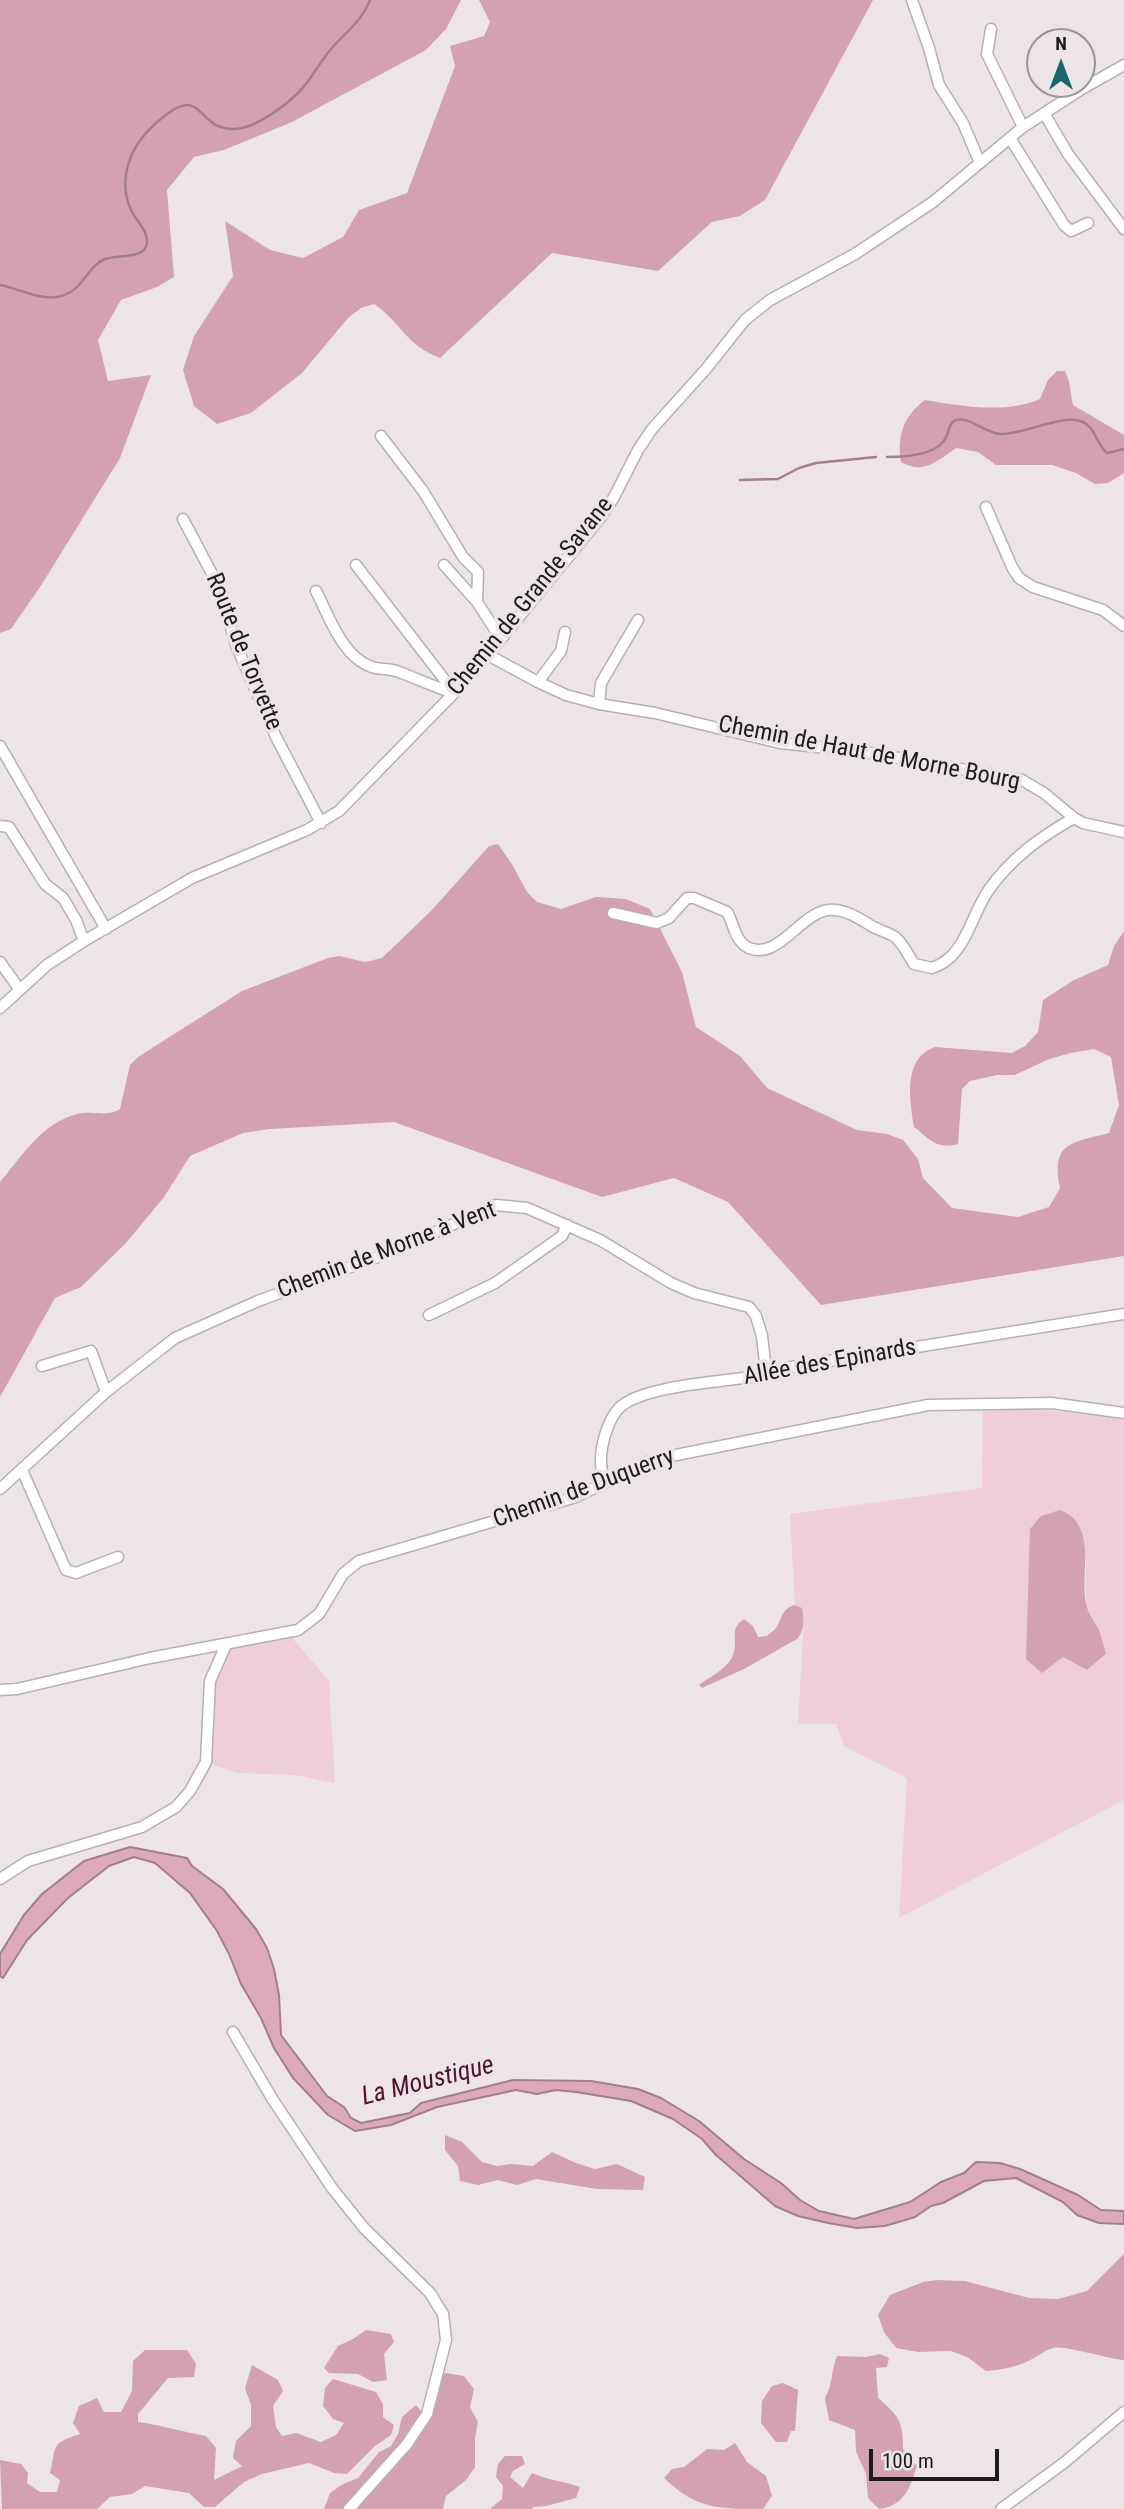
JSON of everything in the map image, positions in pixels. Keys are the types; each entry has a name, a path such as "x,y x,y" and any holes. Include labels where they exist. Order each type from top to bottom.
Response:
{"street":[{"path":"912,0 939,85 963,123 980,163"},
{"path":"991,29 988,54 1023,127"},
{"name":"Chemin de Grande Savane","path":"0,1008 47,965 192,878 321,823 339,811 378,774 488,655 601,517 652,429 700,376 745,320 770,300 855,254 933,202 1023,127 1124,65"},
{"path":"1044,113 1068,154 1124,229"},
{"path":"1010,138 1064,225 1071,231 1088,223"},
{"path":"381,436 423,491 463,557 478,572 477,602"},
{"path":"986,507 1019,578 1033,587 1103,610 1124,626"},
{"name":"Route de Torvette","path":"183,519 219,587 236,645 276,737 321,823"},
{"path":"356,565 454,693"},
{"path":"444,565 477,602 501,639"},
{"path":"316,591 344,645 357,658 372,667 394,670 421,683 454,693"},
{"path":"599,704 601,683 638,620"},
{"path":"538,682 561,652 565,632"},
{"name":"Chemin de Haut de Morne Bourg","path":"488,655 566,695 599,704 655,713 780,743 865,752 1023,780 1083,823 1124,832"},
{"path":"0,746 106,929"},
{"path":"613,912 657,923 669,918 687,898 694,898 727,912 739,939 748,948 760,949 793,933 804,921 819,912 835,909 858,917 896,938 914,964 932,968 948,959 967,936 987,892 1018,856 1042,836 1074,818"},
{"path":"0,826 9,827 46,884 62,898 76,920 84,941"},
{"path":"0,962 20,990"},
{"name":"Chemin de Morne à Vent","path":"0,1489 106,1392 175,1338 258,1301 394,1251 496,1205 527,1208 600,1240 671,1283 694,1293 749,1307 756,1316 762,1336 766,1371"},
{"path":"429,1315 495,1283 562,1236 567,1225"},
{"name":"Allée des Epinards","path":"605,1483 600,1470 600,1455 609,1422 619,1408 633,1398 654,1392 751,1377 766,1371 1124,1314"},
{"path":"42,1366 90,1351 106,1392"},
{"name":"Chemin de Duquerry","path":"0,1690 17,1689 150,1658 298,1630 319,1614 342,1574 359,1561 568,1499 647,1462 666,1457 928,1405 1052,1403 1124,1413"},
{"path":"22,1470 66,1570 76,1573 118,1557"},
{"path":"0,1879 28,1861 142,1827 176,1807 190,1791 206,1762 210,1681 226,1645"},
{"path":"233,2032 273,2100 332,2188 364,2228 430,2292 443,2314 446,2340 427,2414 407,2444 349,2509"},
{"path":"1001,2509 1065,2462 1124,2412"}],"shaded area":[{"path":"0,0 461,0 446,29 426,50 292,122 224,150 194,157 167,190 174,277 157,287 121,300 98,340 108,381 151,375 120,458 42,584 11,629 0,633"},
{"path":"479,0 873,0 765,200 740,216 712,222 658,271 552,253 440,358 419,347 374,304 361,308 348,318 302,373 251,413 217,424 194,406 183,370 194,336 233,276 225,221 270,250 303,258 343,237 359,210 407,193 455,66 450,46 484,36 490,22"},
{"path":"1057,371 1065,371 1073,405 1124,435 1124,473 1108,483 1095,484 1076,473 1052,465 996,465 978,452 956,448 936,462 923,467 909,466 901,462 903,427 911,413 925,400 983,407 1027,404 1040,399 1048,380"},
{"path":"498,844 527,892 537,902 561,909 596,897 626,899 650,909 682,972 696,1027 740,1056 767,1088 857,1130 887,1134 903,1140 918,1159 923,1178 952,1208 1018,1217 1049,1207 1060,1188 1058,1173 1062,1153 1074,1143 1109,1133 1119,1105 1111,1057 1094,1049 1049,1059 1015,1075 997,1075 970,1081 962,1089 958,1144 944,1146 914,1127 910,1093 917,1061 935,1047 1012,1053 1025,1046 1038,1032 1043,1000 1072,981 1108,965 1114,946 1124,931 1124,1256 821,1305 728,1202 674,1178 602,1197 394,1122 270,1129 243,1133 190,1156 164,1197 126,1243 81,1287 55,1298 0,1397 0,1182 34,1142 65,1118 82,1113 109,1113 120,1109 130,1065 138,1057 242,991 328,958 339,956 365,962 382,958 432,910 489,846"},
{"path":"1033,1409 1124,1420 1124,1800 899,1918 907,1778 844,1746 836,1724 798,1724 804,1618 802,1608 795,1605 790,1514 982,1488 983,1411","holes":["1086,1558 1086,1603 1101,1634 1106,1654 1087,1670 1063,1657"]},
{"path":"1060,1510 1072,1517 1083,1538 1086,1603 1106,1654 1087,1670 1063,1657 1042,1673 1026,1659 1030,1529 1041,1516"},
{"path":"795,1605 802,1608 803,1617 803,1628 797,1639 744,1669 702,1688 699,1685 731,1660 735,1650 735,1631 739,1623 744,1619 753,1626 758,1637 767,1636 776,1628 785,1611"},
{"path":"288,1633 329,1681 335,1783 294,1775 237,1773 206,1762 210,1681 226,1645"},
{"path":"130,1847 187,1858 192,1866 223,1889 256,1929 267,1948 279,1995 281,2035 327,2096 344,2107 351,2118 361,2123 410,2113 421,2103 513,2080 591,2081 638,2089 661,2098 699,2121 744,2159 819,2211 854,2219 910,2202 941,2182 964,2173 976,2162 1000,2163 1078,2195 1101,2210 1124,2211 1124,2224 1099,2223 1077,2215 1063,2202 1016,2178 984,2181 943,2203 931,2206 915,2217 885,2226 857,2228 798,2216 775,2206 716,2155 702,2139 673,2119 631,2101 576,2092 556,2090 537,2094 516,2090 437,2107 391,2125 355,2131 328,2115 293,2078 274,2048 217,1931 190,1893 155,1863 134,1857 109,1866 68,1898 27,1940 3,1978 0,1976 0,1954 24,1915 42,1894 84,1861"},
{"path":"445,2135 462,2142 482,2162 497,2166 533,2166 552,2152 595,2169 617,2164 645,2177 643,2190 597,2189 536,2179 517,2185 498,2180 478,2185 460,2181 458,2166 445,2150"},
{"path":"1124,2254 1124,2360 1066,2348 1053,2348 1019,2365 986,2371 967,2357 951,2351 918,2352 896,2348 884,2332 878,2315 890,2295 923,2282 937,2280 965,2281 1029,2298 1058,2299 1087,2291"},
{"path":"366,2330 391,2334 394,2342 384,2354 387,2380 373,2382 358,2374 329,2373 324,2368 338,2346"},
{"path":"145,2350 187,2350 196,2364 194,2377 168,2378 138,2414 138,2422 206,2436 216,2448 214,2480 242,2466 233,2458 236,2441 251,2426 251,2405 245,2388 252,2365 278,2380 283,2391 273,2406 276,2427 282,2436 296,2433 321,2442 336,2435 344,2423 333,2419 323,2406 325,2388 333,2379 376,2392 383,2404 383,2417 394,2425 391,2435 375,2446 347,2474 334,2473 309,2463 262,2474 244,2482 215,2507 204,2507 189,2493 145,2486 132,2494 110,2497 97,2509 2,2509 0,2460 21,2464 28,2473 27,2483 40,2492 57,2492 60,2480 50,2473 54,2451 63,2441 80,2434 73,2423 79,2406 97,2398 104,2412 121,2412 132,2391 133,2361"},
{"path":"880,2354 889,2358 887,2367 876,2368 878,2398 891,2410 901,2425 903,2449 917,2466 905,2495 894,2504 879,2509 868,2498 866,2474 856,2452 855,2430 829,2420 825,2398 837,2356 866,2357"},
{"path":"445,2373 464,2376 474,2389 470,2407 478,2422 475,2467 466,2480 446,2496 443,2509 324,2509 330,2493 358,2478 379,2452 391,2446 398,2434 402,2417 416,2405 423,2413 422,2431 434,2411 436,2388"},
{"path":"783,2383 798,2390 795,2431 791,2431 787,2442 776,2442 761,2423 762,2401 772,2386"},
{"path":"735,2443 747,2462 766,2476 772,2496 763,2509 733,2509 709,2505 687,2496 664,2478 672,2469 684,2467 707,2449 724,2450"},
{"path":"505,2456 522,2456 525,2464 513,2471 510,2477 523,2488 532,2473 580,2487 576,2498 532,2509 490,2509 502,2499 503,2486 496,2477 498,2464"}],"waterway":[{"path":"0,285 35,295 66,295 105,259 141,252 145,248 147,238 131,210 125,187 128,164 146,133 171,111 183,106 191,106 221,127 235,129 252,125 270,115 303,87 331,49 358,21 370,0"},
{"path":"887,457 909,456 938,447 953,421 961,419 1001,434 1063,420 1080,421 1089,426 1107,453 1124,449"},
{"path":"740,480 778,479 816,463 876,457"}],"water label":[{"name":"La Moustique","path":"428,2082"}]}
